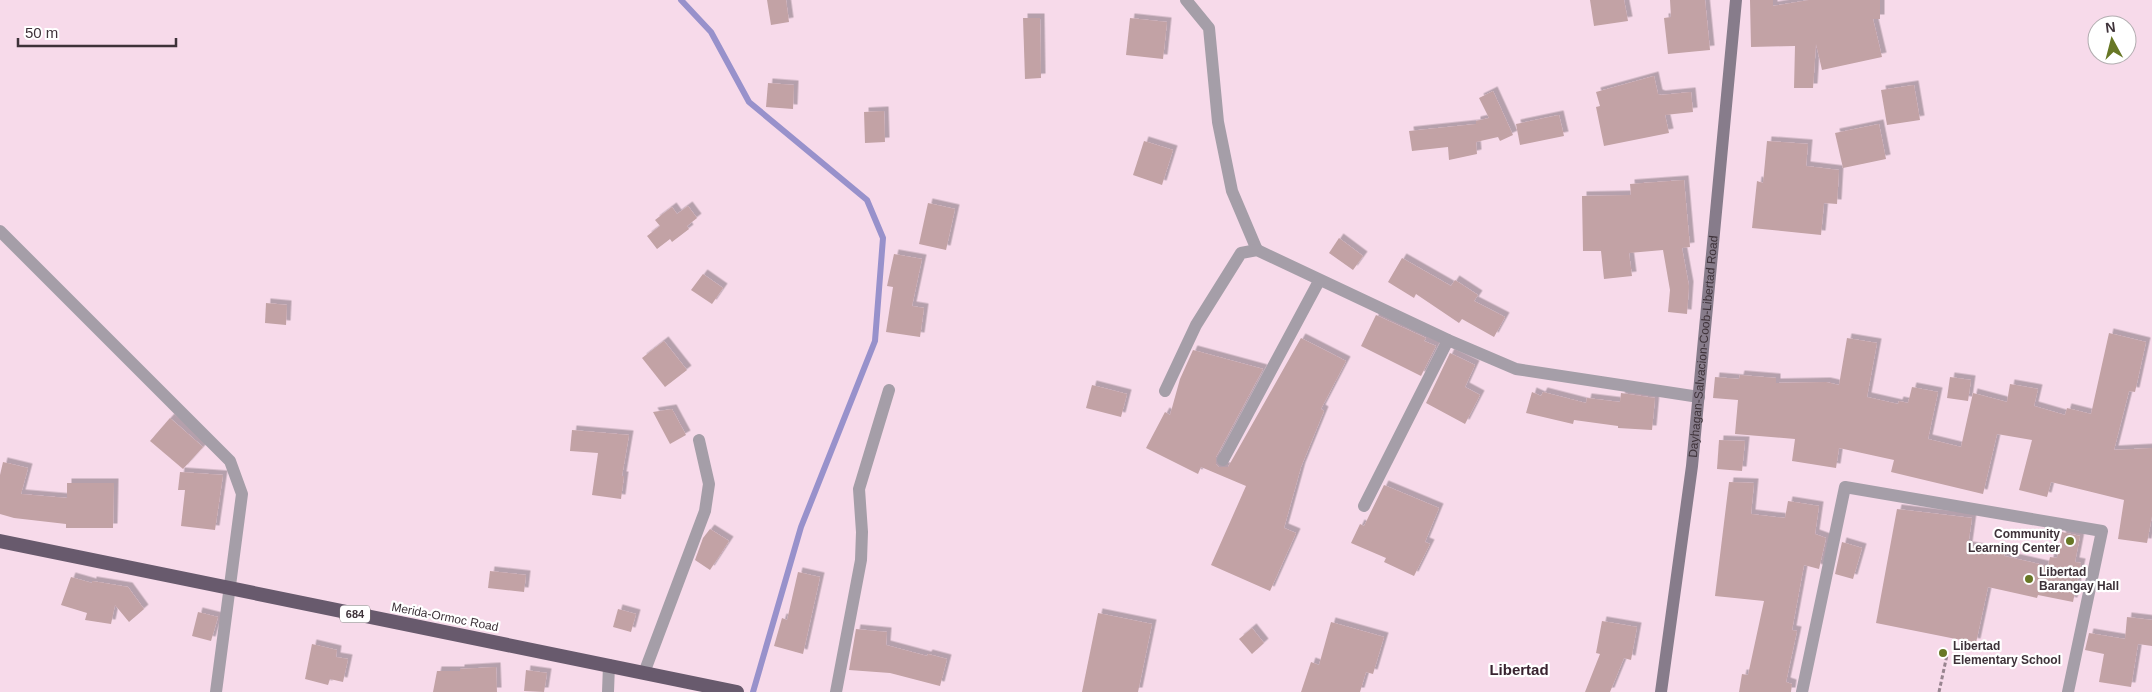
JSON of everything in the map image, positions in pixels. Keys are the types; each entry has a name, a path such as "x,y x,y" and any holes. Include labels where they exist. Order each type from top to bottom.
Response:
{"highway":[{"name":"Merida-Ormoc Road","path":"0,541 737,692"}],"main road":[{"name":"Dayhagan-Salvacion-Coob-Libertad Road","path":"1661,692 1692,466 1736,0"}],"street":[{"path":"1186,0 1209,28 1218,122 1232,191 1257,250"},
{"path":"0,232 230,461 242,494 216,692"},
{"path":"1165,391 1196,325 1241,253 1257,250 1319,281 1448,340 1516,368 1699,397"},
{"path":"1222,460 1319,281"},
{"path":"1364,506 1448,340"},
{"path":"836,692 861,560 862,532 859,489 890,390"},
{"path":"644,673 705,511 709,484 699,440"},
{"path":"1802,692 1845,487 2102,531 2068,692"},
{"path":"608,692 609,665"}],"path":[{"path":"1939,692 1948,655"}],"building":[{"path":"767,0 786,0 789,22 771,25"},
{"path":"1590,0 1624,0 1628,21 1594,26"},
{"path":"1670,0 1705,0 1710,50 1668,54 1664,18 1671,17"},
{"path":"1750,0 1773,0 1773,6 1809,0 1880,0 1880,19 1873,19 1882,57 1822,70 1816,44 1813,88 1794,88 1795,46 1751,47"},
{"path":"1023,18 1040,18 1041,78 1025,79"},
{"path":"1130,18 1167,22 1163,59 1126,55"},
{"path":"1654,76 1658,94 1691,92 1693,112 1665,115 1669,133 1604,146 1596,107 1600,106 1596,92"},
{"path":"768,83 794,85 793,109 766,107"},
{"path":"1914,85 1920,120 1887,125 1881,90"},
{"path":"1493,91 1513,135 1500,141 1498,137 1476,142 1477,154 1449,160 1448,147 1412,151 1409,131 1476,124 1476,121 1489,118 1479,98"},
{"path":"884,111 885,142 865,143 864,112"},
{"path":"1559,115 1564,136 1520,145 1516,124"},
{"path":"1879,124 1886,159 1843,168 1835,133"},
{"path":"1144,141 1173,150 1162,185 1133,175"},
{"path":"1767,141 1808,144 1806,166 1839,170 1837,204 1824,203 1821,235 1752,228 1757,181 1763,183"},
{"path":"1684,180 1690,247 1682,248 1689,286 1687,314 1668,312 1670,290 1663,250 1629,253 1632,276 1604,279 1601,251 1583,251 1582,196 1631,195 1630,184"},
{"path":"928,203 955,209 946,250 919,244"},
{"path":"688,206 697,218 687,226 689,229 672,242 670,239 657,249 647,236 660,226 655,220 672,207 677,214"},
{"path":"1339,238 1363,256 1353,270 1329,253"},
{"path":"894,254 922,259 912,306 924,308 920,337 886,332 893,287 887,286"},
{"path":"1402,258 1451,286 1455,280 1478,295 1474,301 1505,317 1494,337 1462,319 1459,323 1416,294 1414,298 1388,282"},
{"path":"703,274 723,288 712,304 691,290"},
{"path":"266,303 287,305 286,325 265,323"},
{"path":"1376,315 1426,338 1424,341 1436,346 1421,376 1361,346"},
{"path":"2109,333 2146,342 2135,392 2129,391 2114,450 2152,448 2152,516 2147,543 2118,539 2124,500 2051,482 2047,497 2019,490 2032,440 1997,434 1983,494 1891,472 1894,460 1839,448 1836,468 1792,461 1795,439 1735,434 1738,400 1713,398 1715,377 1739,379 1740,375 1776,378 1776,383 1826,382 1839,385 1847,338 1877,343 1867,397 1898,404 1899,401 1908,403 1912,387 1938,392 1928,439 1961,447 1973,393 2007,402 2010,384 2038,389 2034,406 2065,415 2067,408 2091,414"},
{"path":"1301,338 1346,361 1321,409 1324,411 1301,467 1284,528 1296,533 1270,591 1211,565 1246,486 1201,467 1198,474 1146,448 1165,412 1170,415 1180,379 1193,350 1263,369 1216,457 1216,464 1219,467 1228,467"},
{"path":"664,341 687,370 665,387 642,358"},
{"path":"1450,353 1475,365 1465,387 1480,395 1465,424 1426,403"},
{"path":"1950,377 1971,380 1968,401 1947,398"},
{"path":"1092,385 1127,394 1121,417 1086,408"},
{"path":"1532,392 1541,396 1543,392 1586,403 1587,398 1620,402 1621,393 1655,398 1652,430 1618,428 1618,426 1574,420 1573,424 1526,413"},
{"path":"672,409 686,435 670,444 653,412"},
{"path":"170,418 203,447 183,469 150,441"},
{"path":"572,430 629,435 622,476 624,476 621,499 592,495 598,453 570,451"},
{"path":"1719,440 1745,441 1742,471 1717,469"},
{"path":"3,462 28,468 21,494 67,498 67,483 114,483 113,528 66,528 66,524 14,518 0,514 0,475"},
{"path":"180,472 223,475 215,530 181,526 185,490 178,490"},
{"path":"1729,482 1754,483 1751,514 1785,518 1788,501 1819,506 1815,534 1826,538 1819,569 1804,565 1792,630 1797,631 1786,682 1792,684 1791,692 1739,692 1742,674 1748,675 1764,601 1715,596"},
{"path":"1384,485 1439,508 1425,542 1430,544 1414,576 1384,562 1386,558 1351,543 1360,524 1364,526"},
{"path":"1897,509 1972,518 1968,546 2005,552 2004,556 2048,566 2050,557 2057,558 2062,532 2080,536 2075,562 2081,563 2073,602 2038,595 2037,598 1988,587 1976,643 1876,623"},
{"path":"710,529 729,541 710,570 695,560 703,538"},
{"path":"1842,542 1862,548 1853,579 1835,574"},
{"path":"490,571 526,575 524,592 488,588"},
{"path":"798,572 820,577 803,654 774,646 782,618 787,620"},
{"path":"71,577 92,583 92,581 128,587 144,609 129,622 115,605 111,624 85,620 87,613 61,605"},
{"path":"618,609 636,614 631,632 613,627"},
{"path":"198,612 218,617 211,641 192,636"},
{"path":"1098,613 1152,624 1138,692 1082,692"},
{"path":"2127,617 2152,620 2152,646 2138,644 2131,687 2099,682 2104,654 2085,650 2089,633 2125,639"},
{"path":"1602,621 1637,627 1631,660 1624,658 1610,692 1585,692 1600,654 1596,653"},
{"path":"1331,622 1384,637 1373,674 1366,672 1360,692 1301,692 1311,662 1319,665"},
{"path":"1252,628 1264,643 1252,654 1239,639"},
{"path":"856,629 887,632 886,645 927,656 928,654 947,659 940,686 890,673 849,670"},
{"path":"312,644 337,650 336,657 348,659 343,682 330,679 328,685 305,679"},
{"path":"496,667 497,692 433,692 437,671 460,671 460,669"},
{"path":"526,670 547,673 544,692 524,691"}],"waterway":[{"path":"681,0 711,32 749,102 867,200 883,238 875,341 801,527 753,692"}],"place":[{"name":"Community Learning Center","path":"2070,541"},
{"name":"Libertad Barangay Hall","path":"2029,579"},
{"name":"Libertad Elementary School","path":"1943,653"}],"district":[{"name":"Libertad","path":"1519,670"}]}
